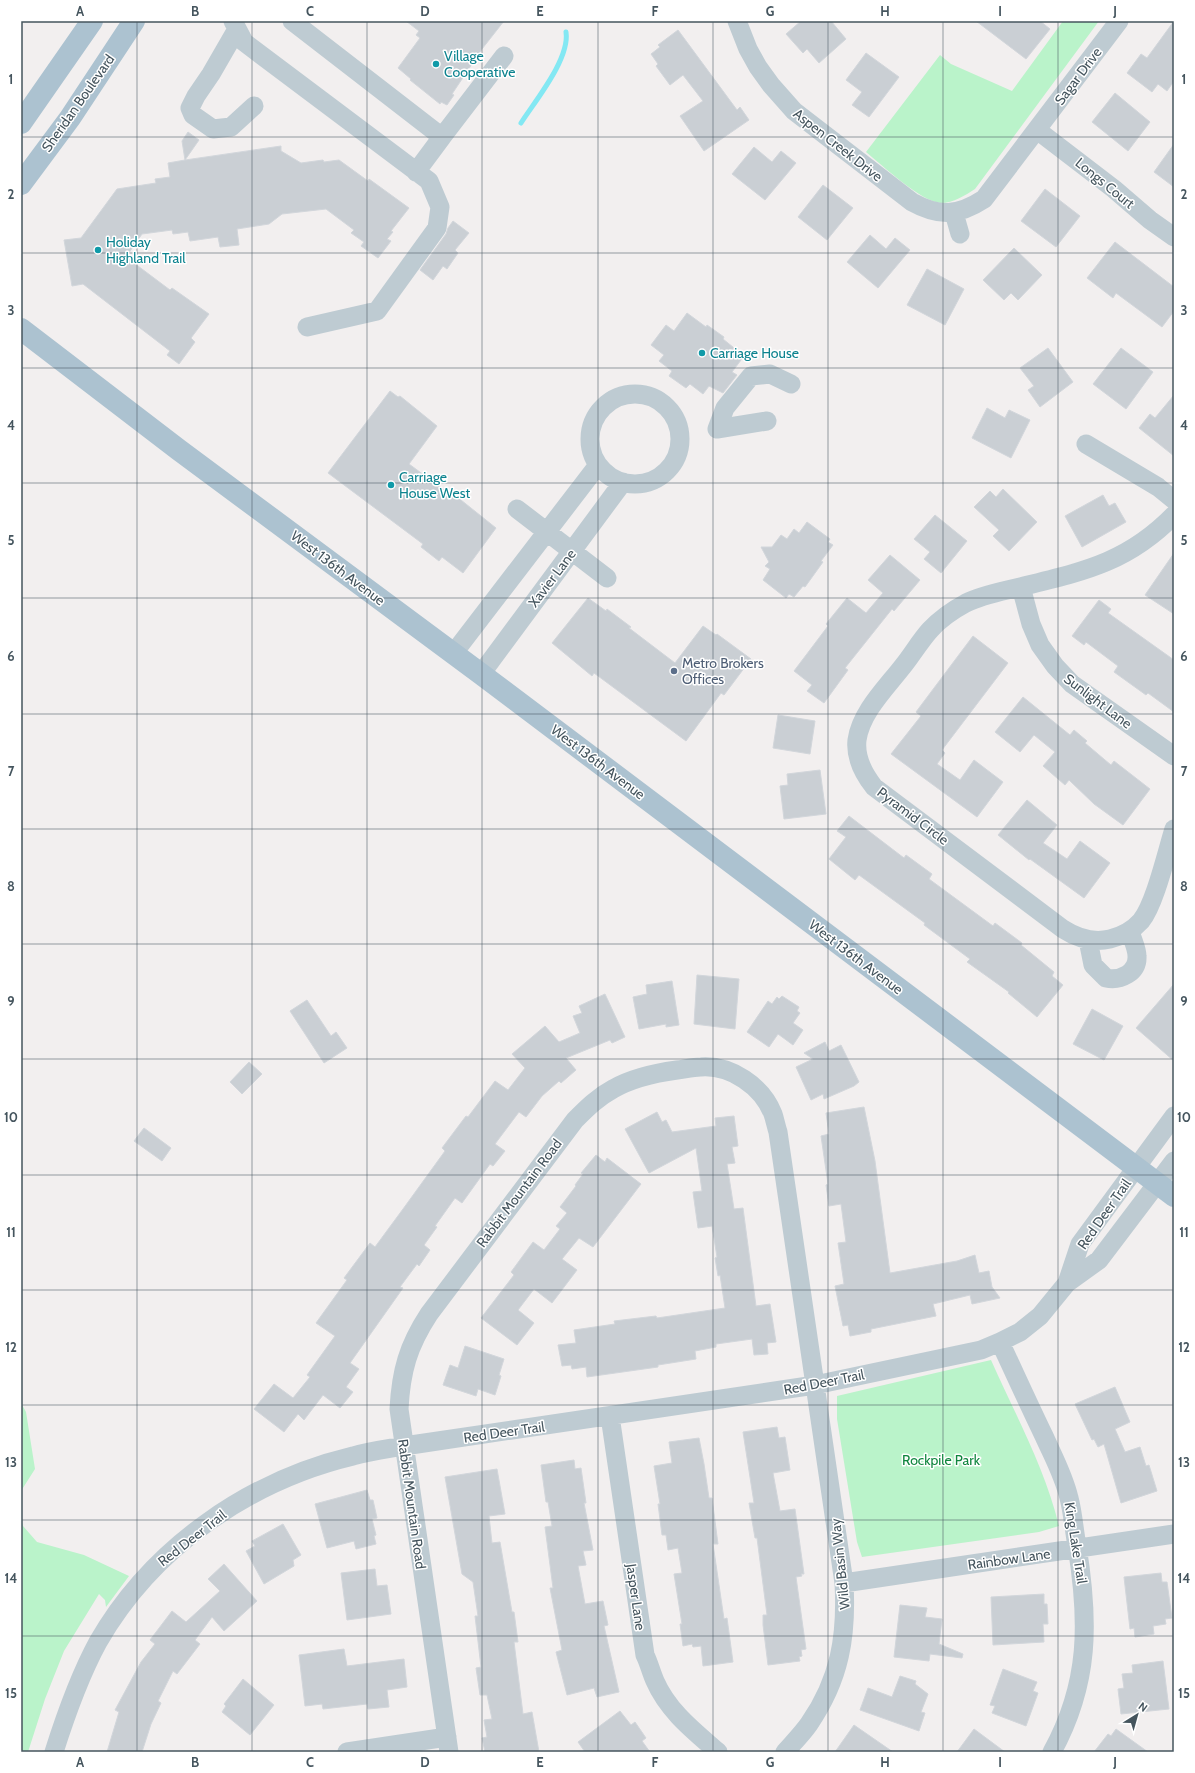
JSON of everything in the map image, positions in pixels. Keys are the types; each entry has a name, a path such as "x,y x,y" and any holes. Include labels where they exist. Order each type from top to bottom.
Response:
{"main road":[{"path":"21,123 92,21"},
{"name":"Sheridan Boulevard","path":"21,184 70,118 134,21"},
{"name":"West 136th Avenue","path":"21,329 179,450 481,674 1174,1196"}],"street":[{"path":"292,21 442,137"},
{"name":"Aspen Creek Drive","path":"737,21 748,49 770,85 794,111 805,121 912,202 925,210 939,213 954,213 970,208 984,199 1037,130"},
{"name":"Sagar Drive","path":"1037,130 1119,21"},
{"path":"235,25 212,74 196,96 190,108 193,115 213,129 231,127 254,106"},
{"path":"235,25 244,42 429,181 440,207 437,228 377,311 307,327"},
{"path":"416,172 504,56"},
{"name":"Longs Court","path":"1037,130 1114,189 1150,220 1174,237"},
{"path":"954,213 960,234"},
{"path":"767,421 717,429 725,408 751,376 770,374 791,384"},
{"path":"640,393 655,398 668,406 676,419 681,433 679,451 672,467 662,476 650,482 636,484 623,482 609,476 598,465 591,451 590,436 592,422 600,409 612,400 625,394 640,393"},
{"path":"1086,444 1158,487 1174,500"},
{"path":"453,654 598,465"},
{"name":"Xavier Lane","path":"481,674 623,482"},
{"path":"517,509 607,578"},
{"name":"Pyramid Circle","path":"1174,515 1161,528 1138,546 1112,561 1084,571 988,595 967,603 947,616 930,630 869,710 860,727 857,742 858,758 864,773 874,787 1063,930 1088,940 1104,940 1120,936 1130,931 1141,921 1150,907 1174,829"},
{"name":"Sunlight Lane","path":"1021,587 1031,624 1040,645 1055,666 1072,684 1174,756"},
{"path":"1088,940 1093,965 1096,969 1106,978 1119,979 1131,972 1137,961 1137,954 1130,931"},
{"name":"Rabbit Mountain Road","path":"448,1745 399,1409 400,1383 406,1358 416,1334 429,1314 575,1120 594,1102 613,1089 637,1078 662,1072 702,1066 720,1069 731,1073 752,1085 764,1098 773,1114 778,1132 815,1385"},
{"name":"Red Deer Trail","path":"1067,1283 1080,1244 1174,1116"},
{"name":"Red Deer Trail","path":"54,1752 66,1713 82,1674 98,1643 135,1589 160,1561 207,1523 243,1500 280,1480 320,1465 354,1455 404,1446 815,1385 981,1350 1020,1332 1040,1316 1067,1283 1099,1260 1174,1161"},
{"name":"King Lake Trail","path":"1000,1342 1060,1473 1069,1498 1085,1605 1086,1637 1081,1675 1073,1706 1061,1737 1052,1752"},
{"name":"Wild Basin Way","path":"785,1752 809,1724 825,1697 836,1668 843,1641 846,1614 844,1583 815,1385"},
{"name":"Jasper Lane","path":"610,1416 645,1655 655,1681 667,1702 683,1722 718,1752"},
{"name":"Rainbow Lane","path":"844,1583 1174,1534"},
{"path":"347,1752 448,1745"}],"green space":[{"path":"1063,21 1099,21 975,189 950,202 941,203 933,201 902,182 866,152 940,55 951,64 1012,91"},
{"name":"Rockpile Park","path":"991,1360 1038,1462 1059,1526 1039,1532 862,1557 857,1542 837,1419 837,1396"},
{"path":"21,1403 26,1412 35,1469 21,1491"},
{"path":"21,1519 23,1526 37,1542 84,1555 129,1576 106,1607 105,1600 99,1594 64,1651 45,1699 28,1752 21,1752"}],"building":[{"name":"Village Cooperative","path":"406,21 504,21 482,49 452,94 454,95 447,105 441,102 440,104 410,80 411,79 398,68 420,38 416,35 419,31"},
{"path":"801,21 831,21 846,39 819,63 807,49 803,53 786,34"},
{"path":"976,21 1040,21 1050,29 1026,59"},
{"path":"1174,21 1174,81 1167,91 1158,84 1152,92 1127,73 1141,54 1147,58"},
{"path":"678,30 737,110 740,107 749,120 704,151 680,116 703,101 683,75 670,85 656,66 658,64 651,54 660,47 658,45"},
{"path":"866,53 899,77 869,117 852,105 862,92 846,80"},
{"path":"1115,93 1150,122 1128,151 1092,122"},
{"path":"188,132 199,140 185,160 182,141"},
{"path":"1174,144 1174,187 1154,172"},
{"name":"Holiday Highland Trail","path":"281,146 281,151 301,163 323,160 324,162 339,160 368,181 369,179 409,208 391,231 393,232 387,239 391,241 378,258 361,246 364,242 351,233 354,230 326,209 282,214 269,224 237,229 239,245 220,247 218,237 190,241 188,232 173,234 172,230 142,234 126,257 170,290 172,288 209,314 191,338 195,342 179,364 167,355 170,351 83,284 72,286 64,240 81,238 117,189 156,183 155,179 170,177 168,163"},
{"path":"754,147 772,162 781,151 796,163 765,200 732,174"},
{"path":"823,185 853,208 827,240 798,217"},
{"path":"1045,189 1080,216 1056,247 1021,221"},
{"path":"453,221 469,233 455,250 458,253 447,269 443,266 433,280 420,270 446,234"},
{"path":"870,235 886,249 895,238 910,250 878,288 847,262"},
{"path":"1115,242 1174,287 1174,311 1162,327 1116,293 1113,298 1087,278"},
{"path":"1014,248 1042,275 1018,300 1011,293 1004,300 983,280"},
{"path":"927,269 964,289 945,325 907,305"},
{"name":"Carriage House","path":"687,313 706,327 707,325 724,337 723,339 744,356 732,372 737,375 723,393 709,386 703,394 690,384 686,388 669,376 672,371 659,361 664,355 651,345 666,325 674,331"},
{"path":"1048,348 1073,382 1040,407 1028,390 1034,386 1020,368"},
{"path":"1121,348 1153,372 1126,409 1093,384"},
{"name":"Carriage House West","path":"390,391 398,397 400,396 437,426 409,464 455,498 456,496 496,528 463,573 442,557 439,561 421,547 423,544 328,473"},
{"path":"1174,395 1174,456 1139,428 1150,414 1155,418"},
{"path":"987,408 1005,418 1009,410 1030,420 1011,458 972,438"},
{"path":"1003,489 1037,522 1009,551 993,536 999,530 974,507 990,491 996,497"},
{"path":"1103,495 1109,506 1115,503 1126,522 1082,547 1065,516"},
{"path":"935,515 967,541 941,573 924,559 930,552 914,539"},
{"path":"807,522 830,539 828,542 833,545 805,587 803,586 794,597 789,594 786,598 763,580 770,569 765,566 769,562 761,547 772,547 781,535 787,539 794,529 799,533"},
{"path":"1174,553 1174,614 1145,595"},
{"path":"890,555 920,580 894,611 892,609 845,668 848,670 824,703 807,691 812,685 794,671 828,626 826,624 847,598 866,613 883,593 868,580"},
{"path":"588,598 606,611 607,609 675,663 703,626 716,635 717,634 751,659 724,695 721,693 686,741 594,673 592,676 552,643"},
{"path":"1099,600 1111,609 1108,613 1174,660 1174,712 1148,693 1146,695 1114,672 1118,666 1086,642 1084,645 1072,636"},
{"path":"973,636 1008,663 942,750 945,753 937,764 960,780 974,760 1003,782 977,817 891,754 921,716 916,712"},
{"path":"1023,697 1070,735 1074,730 1087,741 1085,743 1111,765 1114,761 1150,789 1123,825 1094,804 1069,780 1065,785 1043,766 1055,752 1034,735 1020,752 995,732"},
{"path":"778,715 815,721 810,754 773,748"},
{"path":"820,770 826,814 784,819 780,786 788,785 787,774"},
{"path":"1027,800 1057,825 1043,843 1067,859 1080,841 1110,863 1084,898 1030,859 1029,860 998,835"},
{"path":"849,816 904,858 906,855 932,874 929,879 993,926 995,923 1022,943 1021,945 1054,972 1052,976 1063,985 1037,1017 1008,993 1009,992 967,962 970,959 924,925 925,923 859,875 855,880 829,859 846,837 837,831"},
{"path":"697,975 739,979 735,1029 694,1024"},
{"path":"672,981 679,1025 666,1027 666,1024 639,1029 633,997 647,994 646,985"},
{"path":"1174,984 1174,1061 1136,1028"},
{"path":"605,994 625,1037 612,1043 610,1040 566,1058 576,1070 561,1083 559,1081 542,1096 526,1117 519,1112 495,1144 505,1151 493,1166 490,1164 462,1203 455,1198 435,1226 437,1227 424,1245 430,1250 419,1266 417,1264 400,1287 403,1288 350,1363 359,1369 346,1387 353,1392 340,1408 323,1395 304,1420 298,1414 284,1432 254,1409 274,1384 293,1398 310,1377 307,1375 335,1336 316,1323 347,1280 344,1278 370,1243 375,1247 445,1151 442,1148 495,1081 508,1090 525,1068 512,1054 545,1026 559,1042 580,1033 573,1016 582,1013 579,1006"},
{"path":"782,996 799,1007 797,1011 800,1013 793,1023 803,1030 793,1045 778,1034 769,1047 747,1032 768,1001 772,1004 777,997 779,999"},
{"path":"307,1000 331,1036 336,1032 347,1048 324,1063 290,1011"},
{"path":"1092,1009 1123,1026 1104,1060 1073,1044"},
{"path":"825,1042 829,1051 841,1045 859,1082 854,1086 824,1099 823,1094 811,1100 796,1067 813,1059 804,1053"},
{"path":"249,1062 262,1074 242,1094 230,1082"},
{"path":"864,1107 875,1161 890,1273 957,1261 975,1255 979,1273 989,1271 992,1287 1000,1298 972,1304 970,1295 933,1304 936,1316 871,1329 871,1332 850,1336 848,1325 843,1326 835,1286 844,1284 838,1243 846,1242 841,1204 829,1206 826,1185 828,1184 821,1136 829,1134 826,1113"},
{"path":"657,1112 662,1122 666,1120 672,1132 716,1126 715,1118 734,1116 738,1146 732,1147 735,1163 727,1164 734,1209 743,1208 756,1306 770,1304 776,1342 767,1343 768,1354 754,1355 752,1339 716,1344 716,1347 695,1351 696,1359 658,1365 658,1367 587,1377 586,1367 572,1369 571,1365 562,1366 558,1345 576,1343 574,1330 615,1324 614,1321 656,1316 657,1318 725,1308 720,1275 718,1276 715,1258 717,1257 712,1226 698,1228 693,1192 702,1191 696,1148 649,1173 625,1129"},
{"path":"144,1128 171,1148 162,1161 134,1141"},
{"path":"596,1155 605,1162 607,1158 641,1184 593,1247 579,1238 562,1259 577,1270 552,1303 534,1289 518,1310 534,1323 517,1345 481,1318 514,1275 511,1272 533,1242 544,1250 560,1229 556,1226 567,1213 560,1207 576,1186 575,1185 583,1174 581,1173"},
{"path":"465,1346 504,1359 499,1375 501,1376 495,1395 478,1389 476,1396 443,1385 450,1365 458,1368"},
{"path":"1115,1387 1130,1422 1115,1429 1125,1452 1140,1447 1146,1466 1149,1465 1157,1491 1121,1503 1104,1444 1098,1447 1094,1439 1092,1440 1075,1404"},
{"path":"777,1427 779,1438 785,1437 790,1470 773,1473 780,1511 795,1509 804,1574 796,1577 806,1649 801,1650 802,1656 799,1657 800,1661 768,1665 763,1625 763,1615 767,1615 757,1538 755,1538 749,1503 754,1503 743,1432"},
{"path":"699,1438 709,1498 712,1498 718,1544 713,1544 724,1619 727,1618 733,1662 703,1666 701,1646 693,1647 692,1644 683,1646 680,1624 682,1624 674,1574 682,1573 678,1548 668,1550 666,1535 662,1535 658,1504 660,1504 654,1466 672,1463 669,1442"},
{"path":"574,1460 575,1469 581,1468 586,1503 584,1503 593,1550 583,1551 586,1565 578,1566 585,1604 603,1601 608,1625 604,1626 619,1692 597,1697 594,1688 567,1695 556,1652 562,1650 550,1588 553,1588 545,1527 552,1526 548,1502 546,1502 541,1465"},
{"path":"497,1469 505,1514 489,1516 492,1543 500,1542 512,1612 514,1612 518,1642 514,1642 523,1714 532,1712 539,1752 485,1752 482,1738 487,1737 484,1720 492,1719 487,1695 480,1695 476,1668 481,1667 475,1616 478,1616 473,1582 462,1574 445,1477"},
{"path":"367,1490 370,1500 373,1500 377,1518 372,1519 376,1535 374,1536 376,1544 356,1549 354,1541 327,1548 315,1504"},
{"path":"283,1524 301,1555 293,1560 294,1566 264,1584 246,1551 255,1546 252,1541"},
{"path":"224,1564 257,1601 224,1631 212,1617 195,1640 200,1644 177,1674 173,1671 158,1701 161,1703 151,1724 142,1752 107,1752 119,1712 115,1710 141,1662 155,1644 150,1640 172,1611 186,1622 220,1591 208,1579"},
{"path":"375,1569 377,1586 387,1585 391,1614 347,1620 341,1573"},
{"path":"1161,1573 1162,1582 1167,1582 1172,1618 1165,1619 1166,1624 1153,1626 1154,1634 1135,1637 1134,1628 1130,1629 1124,1577"},
{"path":"1044,1594 1044,1604 1047,1604 1048,1624 1043,1624 1044,1642 993,1645 991,1597"},
{"path":"900,1605 927,1608 925,1617 942,1619 939,1644 963,1654 962,1658 930,1654 929,1661 894,1657"},
{"path":"344,1649 347,1666 404,1659 407,1687 387,1690 389,1707 368,1709 367,1704 323,1709 322,1704 305,1706 299,1655"},
{"path":"1163,1661 1169,1709 1121,1714 1118,1689 1124,1688 1122,1674 1133,1673 1132,1665"},
{"path":"1003,1669 1037,1682 1033,1691 1038,1693 1026,1726 992,1713 995,1706 990,1705"},
{"path":"900,1676 916,1681 915,1684 928,1694 921,1712 925,1713 919,1731 860,1710 868,1688 892,1697"},
{"path":"243,1679 274,1705 250,1735 222,1712 226,1706 224,1704"},
{"path":"620,1711 631,1725 635,1722 646,1738 642,1741 650,1752 585,1752 578,1742"},
{"path":"854,1725 893,1752 835,1752"},
{"path":"974,1729 1005,1752 957,1752"},
{"path":"1116,1729 1148,1752 1094,1752 1108,1734 1111,1736"}],"waterway":[{"path":"521,123 542,92 563,55 566,43 566,32"}],"place":[{"name":"Village Cooperative","path":"436,64"},
{"name":"Holiday Highland Trail","path":"98,250"},
{"name":"Carriage House","path":"702,353"},
{"name":"Carriage House West","path":"391,485"},
{"name":"Metro Brokers Offices","path":"674,671"}]}
